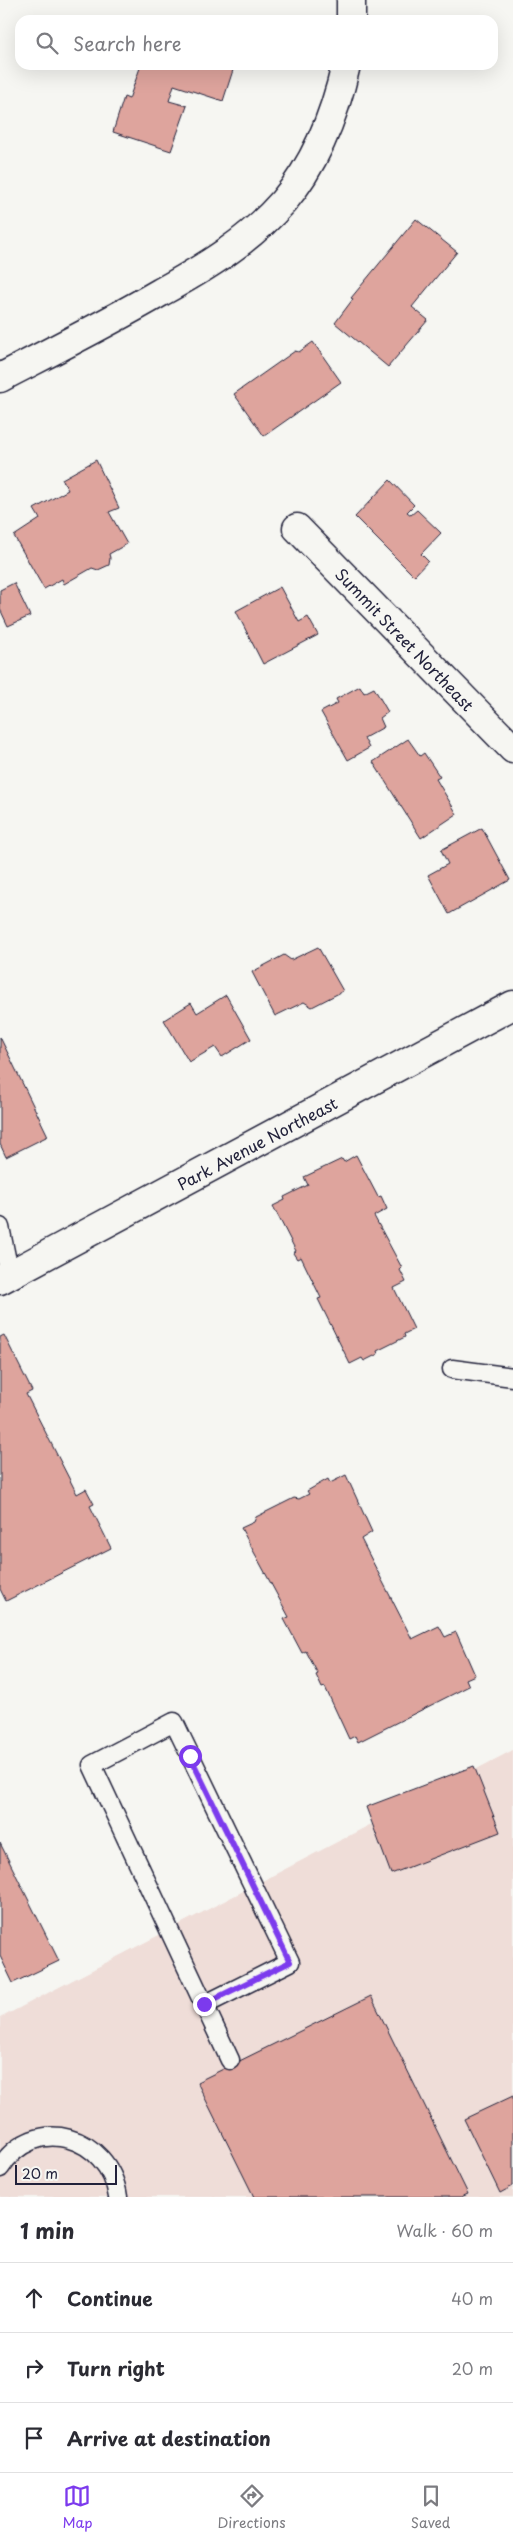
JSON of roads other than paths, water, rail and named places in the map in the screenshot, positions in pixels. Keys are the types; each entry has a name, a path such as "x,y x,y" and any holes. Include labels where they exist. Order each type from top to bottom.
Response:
{"street":[{"path":"351,0 351,15"},
{"path":"0,378 109,322 209,265 243,241 283,201 312,159 337,103 345,70"},
{"name":"Summit Street Northeast","path":"297,528 513,750"},
{"name":"Park Avenue Northeast","path":"5,1278 513,1005"}],"lane":[{"path":"0,1227 5,1278"},
{"path":"452,1369 513,1377"},
{"path":"204,2004 290,1962 174,1722 92,1765 230,2060"},
{"path":"0,2168 14,2151 33,2141 53,2137 74,2140 93,2149 107,2164 116,2183 118,2197"}]}
